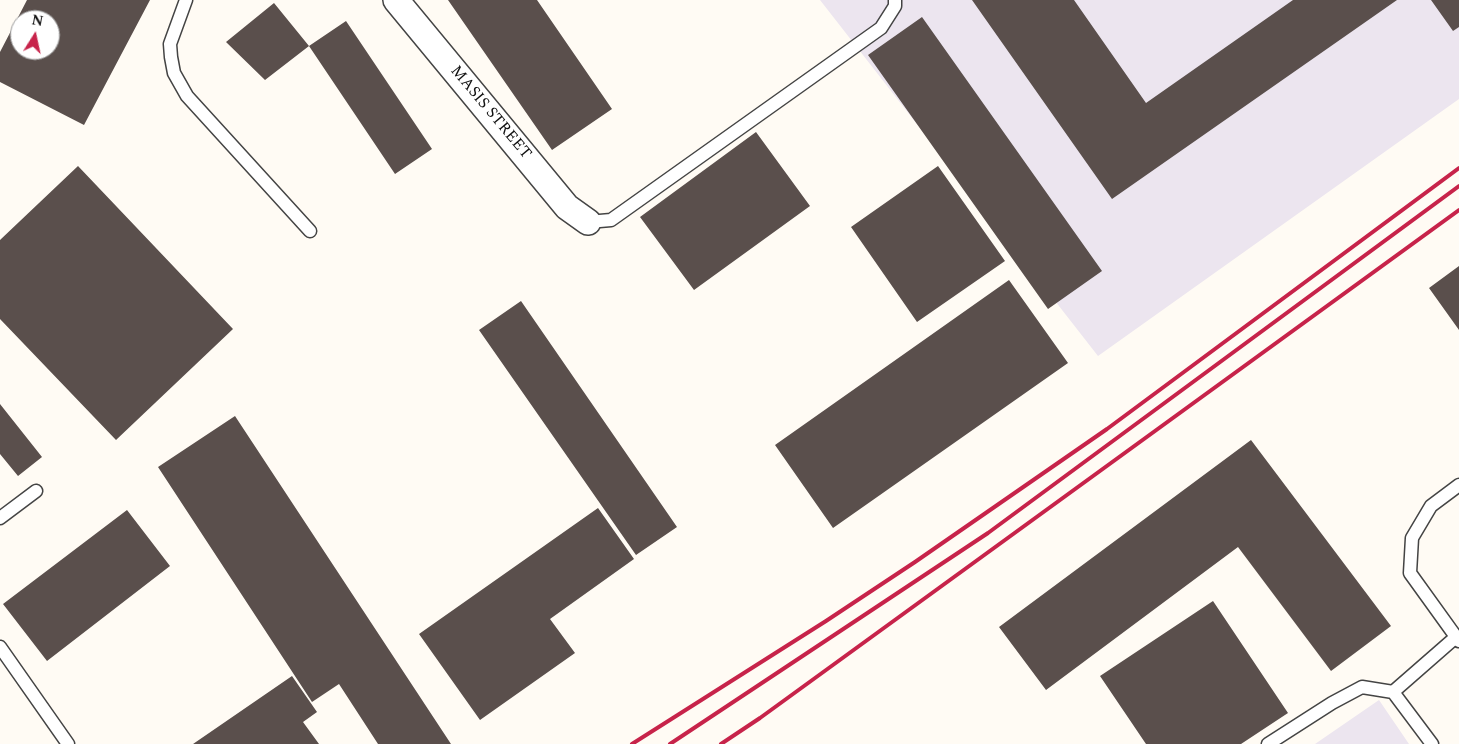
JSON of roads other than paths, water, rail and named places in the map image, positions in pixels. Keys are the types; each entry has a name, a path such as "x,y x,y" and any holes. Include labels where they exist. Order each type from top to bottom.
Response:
{"street":[{"name":"MASIS STREET","path":"396,0 567,207 588,222"}],"lane":[{"path":"186,0 170,44 174,73 187,96 310,232"},
{"path":"588,222 611,220 881,28 895,6 895,0"},
{"path":"1393,692 1457,639 1410,572 1412,538 1431,506 1459,485"},
{"path":"0,518 36,491"},
{"path":"0,646 68,744"},
{"path":"1268,744 1332,703 1362,687 1393,692 1432,744"}],"railway":[{"path":"632,744 915,562 1107,429 1459,168"},
{"path":"670,744 988,533 1459,186"},
{"path":"721,744 760,718 1459,210"}]}
